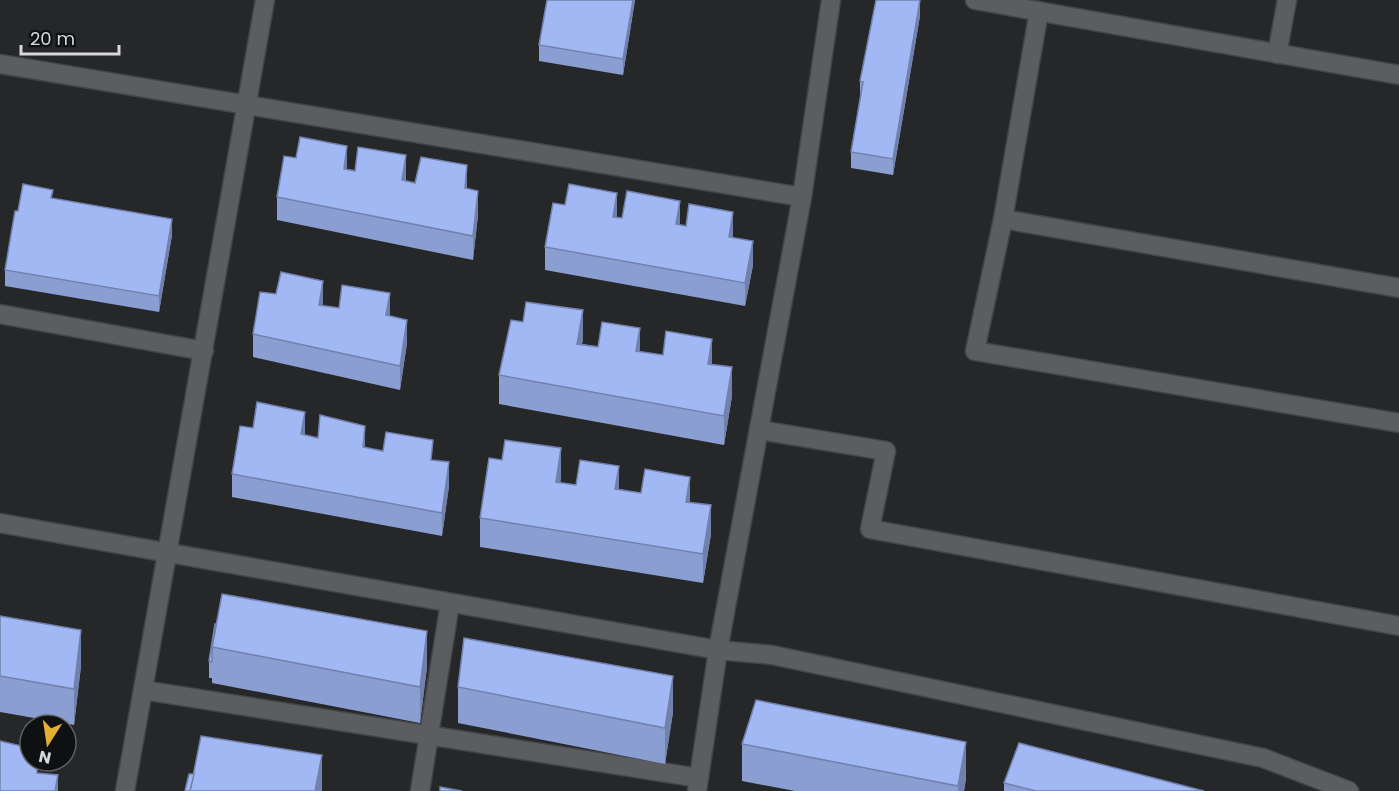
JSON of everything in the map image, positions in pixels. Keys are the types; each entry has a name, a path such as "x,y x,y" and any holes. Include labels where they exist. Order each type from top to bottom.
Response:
{"street":[{"path":"125,791 265,0"},
{"path":"143,690 428,733 698,784 718,650 802,197 831,0"},
{"path":"975,0 1399,75"},
{"path":"1277,54 1287,0"},
{"path":"1039,12 1003,219 975,351 1399,423"},
{"path":"0,64 802,197"},
{"path":"1003,219 1399,288"},
{"path":"0,314 204,351"},
{"path":"759,430 886,451 870,529 1399,626"},
{"path":"0,523 718,650 772,655 1252,755 1304,783 1349,791"},
{"path":"420,791 450,603"}],"building":[{"path":"547,0 633,0 623,59 539,45"},
{"path":"876,0 920,0 893,159 851,152 863,82 860,81"},
{"path":"300,137 347,146 344,169 355,171 358,147 406,155 402,180 415,183 421,157 467,165 465,188 478,191 473,236 277,197 284,156 296,158"},
{"path":"23,184 53,190 51,198 172,219 159,296 5,270 15,211 18,211"},
{"path":"569,184 617,193 613,217 622,218 627,191 680,201 676,224 686,226 689,204 733,212 729,237 753,241 745,283 545,247 553,203 565,205"},
{"path":"281,272 323,281 319,305 339,308 342,285 390,293 386,315 407,320 400,366 253,334 260,292 276,294"},
{"path":"526,302 583,310 577,344 598,347 602,322 640,328 636,351 663,355 666,331 712,339 708,364 732,367 724,416 499,375 511,320 523,322"},
{"path":"257,402 305,412 301,434 318,438 320,415 365,426 363,447 383,451 386,432 433,440 431,460 449,462 442,513 232,474 240,426 253,428"},
{"path":"505,440 561,448 556,482 576,485 580,460 619,466 615,489 641,493 645,469 690,477 686,502 711,505 703,554 480,518 489,458 502,460"},
{"path":"222,594 427,631 420,687 212,647"},
{"path":"0,616 81,630 74,689 0,676"},
{"path":"215,624 212,647 212,662 209,661"},
{"path":"464,638 673,676 665,728 458,687"},
{"path":"756,700 966,742 958,786 742,744"},
{"path":"201,736 322,755 315,791 190,791"},
{"path":"0,741 18,745 18,773 58,775 55,791 0,791"},
{"path":"1019,743 1204,791 1036,791 1004,783"},
{"path":"189,774 194,774 190,791 185,791"},
{"path":"440,787 462,791 440,791"}]}
